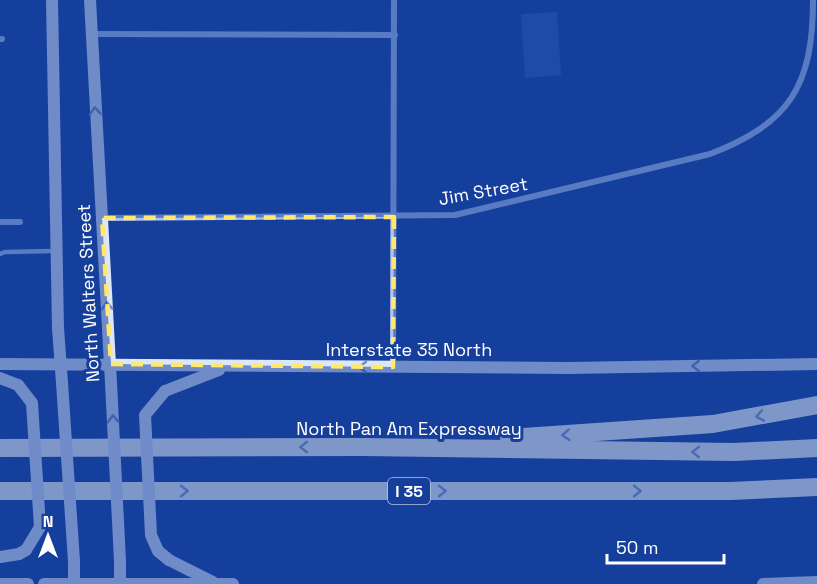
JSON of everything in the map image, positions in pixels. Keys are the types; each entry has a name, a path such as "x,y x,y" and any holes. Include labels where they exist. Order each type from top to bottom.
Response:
{"highway":[{"path":"363,447 672,428 713,424 817,405"},
{"name":"North Pan Am Expressway","path":"0,448 363,447 734,452 817,448"},
{"name":"I 35","path":"0,492 732,491 817,487"}],"main road":[{"name":"North Walters Street","path":"52,0 60,364 74,584"},
{"name":"North Walters Street","path":"90,0 90,34 111,364 120,584"},
{"name":"Interstate 35 North","path":"0,364 599,368 817,364"},
{"path":"217,584 169,560 158,551 151,535 145,415 165,391 229,367"},
{"path":"0,378 18,385 32,403 40,527 26,550 19,554 0,557"},
{"path":"762,584 817,582"},
{"path":"0,584 28,584"},
{"path":"44,584 233,584"}],"street":[{"path":"393,367 394,0"},
{"name":"Jim Street","path":"102,218 455,215 490,209 710,154 744,141 766,126 786,106 800,84 811,48 813,0"},
{"path":"90,34 395,35"},
{"path":"0,222 20,222"}],"lane":[{"path":"0,254 57,251"}],"highlighted area":[{"path":"394,217 393,367 111,364 102,218"}],"shaded area":[{"path":"557,12 561,75 525,78 521,14"}]}
